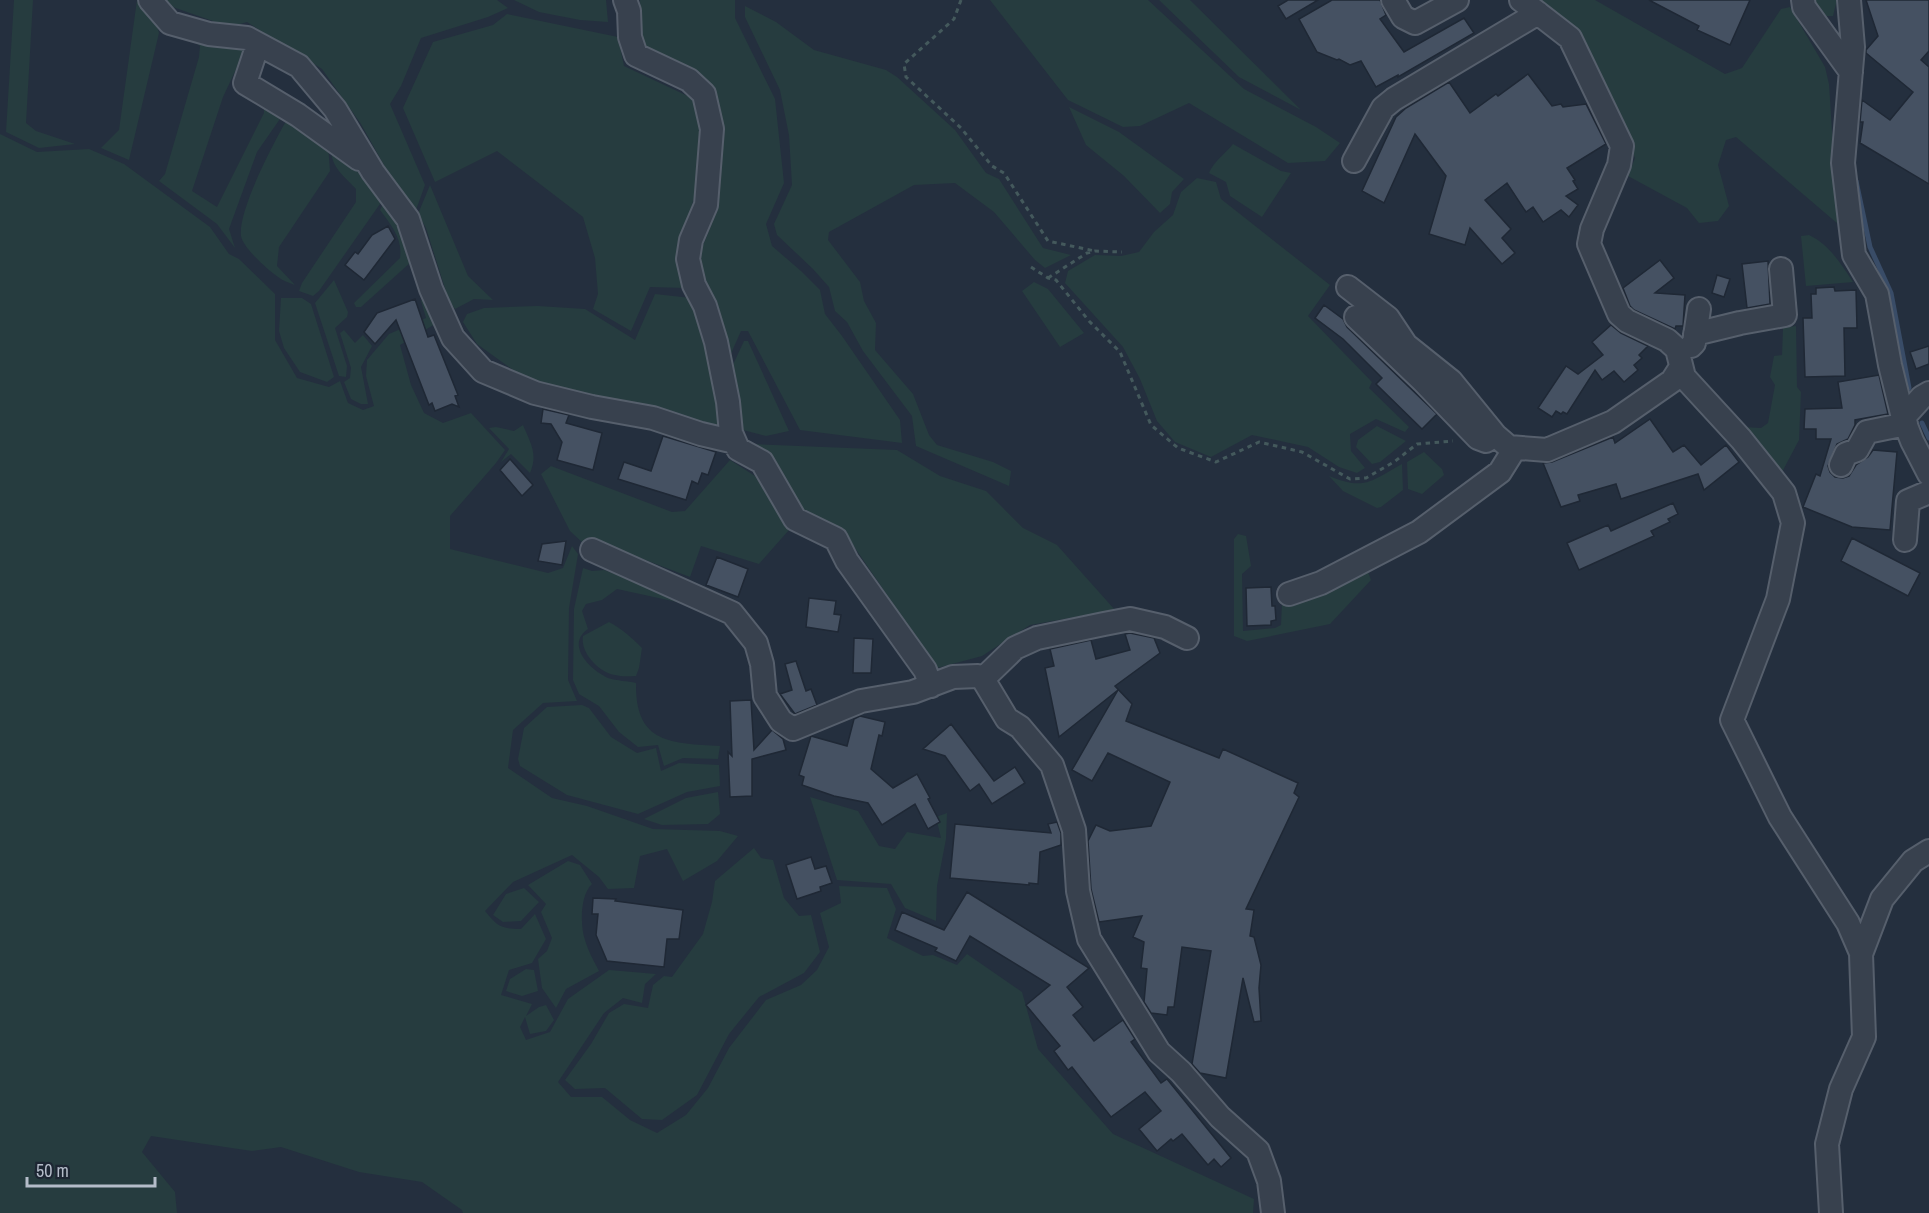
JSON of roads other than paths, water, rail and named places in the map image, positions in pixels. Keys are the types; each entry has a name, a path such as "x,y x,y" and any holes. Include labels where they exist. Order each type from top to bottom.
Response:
{"street":[{"path":"150,0 170,23 208,34 247,38 299,66 335,109 370,168 408,219 431,289 453,338 483,371 535,393 652,418 735,442"},
{"path":"625,0 629,11 630,37 636,55 689,80 705,94 712,129 706,205 691,240 688,259 694,285 705,306 716,342 728,402 731,433 738,449 762,462 795,519 836,539 847,561 925,670 931,686"},
{"path":"1393,0 1403,17 1415,23 1457,0"},
{"path":"1803,0 1804,7 1851,72"},
{"path":"1849,0 1853,47 1843,163 1854,255 1877,294 1890,365 1904,421 1929,474"},
{"path":"1354,161 1383,108 1530,7 1570,38 1622,147 1619,165 1588,244 1619,314 1627,321 1667,340 1677,349 1683,376 1741,439 1784,493 1793,523 1778,599 1732,720 1780,817 1848,923 1861,953 1864,1037 1841,1089 1827,1144 1831,1213"},
{"path":"258,44 244,83 298,115 370,168"},
{"path":"1695,334 1785,315 1781,269"},
{"path":"1348,287 1388,318 1407,345 1452,381 1486,436"},
{"path":"1356,317 1423,381 1486,436 1509,447 1547,450 1613,422 1672,381 1694,343 1700,309"},
{"path":"1842,465 1846,454 1857,450 1867,432 1904,421 1922,397 1929,393"},
{"path":"1289,594 1321,583 1419,532 1500,472 1515,448"},
{"path":"1905,540 1908,501 1929,492"},
{"path":"592,550 732,613 756,643 762,664 765,696 781,721 794,729 861,700 913,692 953,677 978,676 983,679 1007,719 1020,727 1052,765 1074,830 1078,891 1089,939 1160,1052 1181,1072 1220,1117 1258,1151 1269,1181 1273,1213"},
{"path":"983,679 1015,648 1037,638 1104,624 1130,619 1165,627 1187,638"},
{"path":"1861,953 1882,898 1913,861 1929,851"}],"waterway":[{"path":"1856,181 1870,247 1891,293 1909,388"},
{"path":"1922,423 1929,438"}]}
